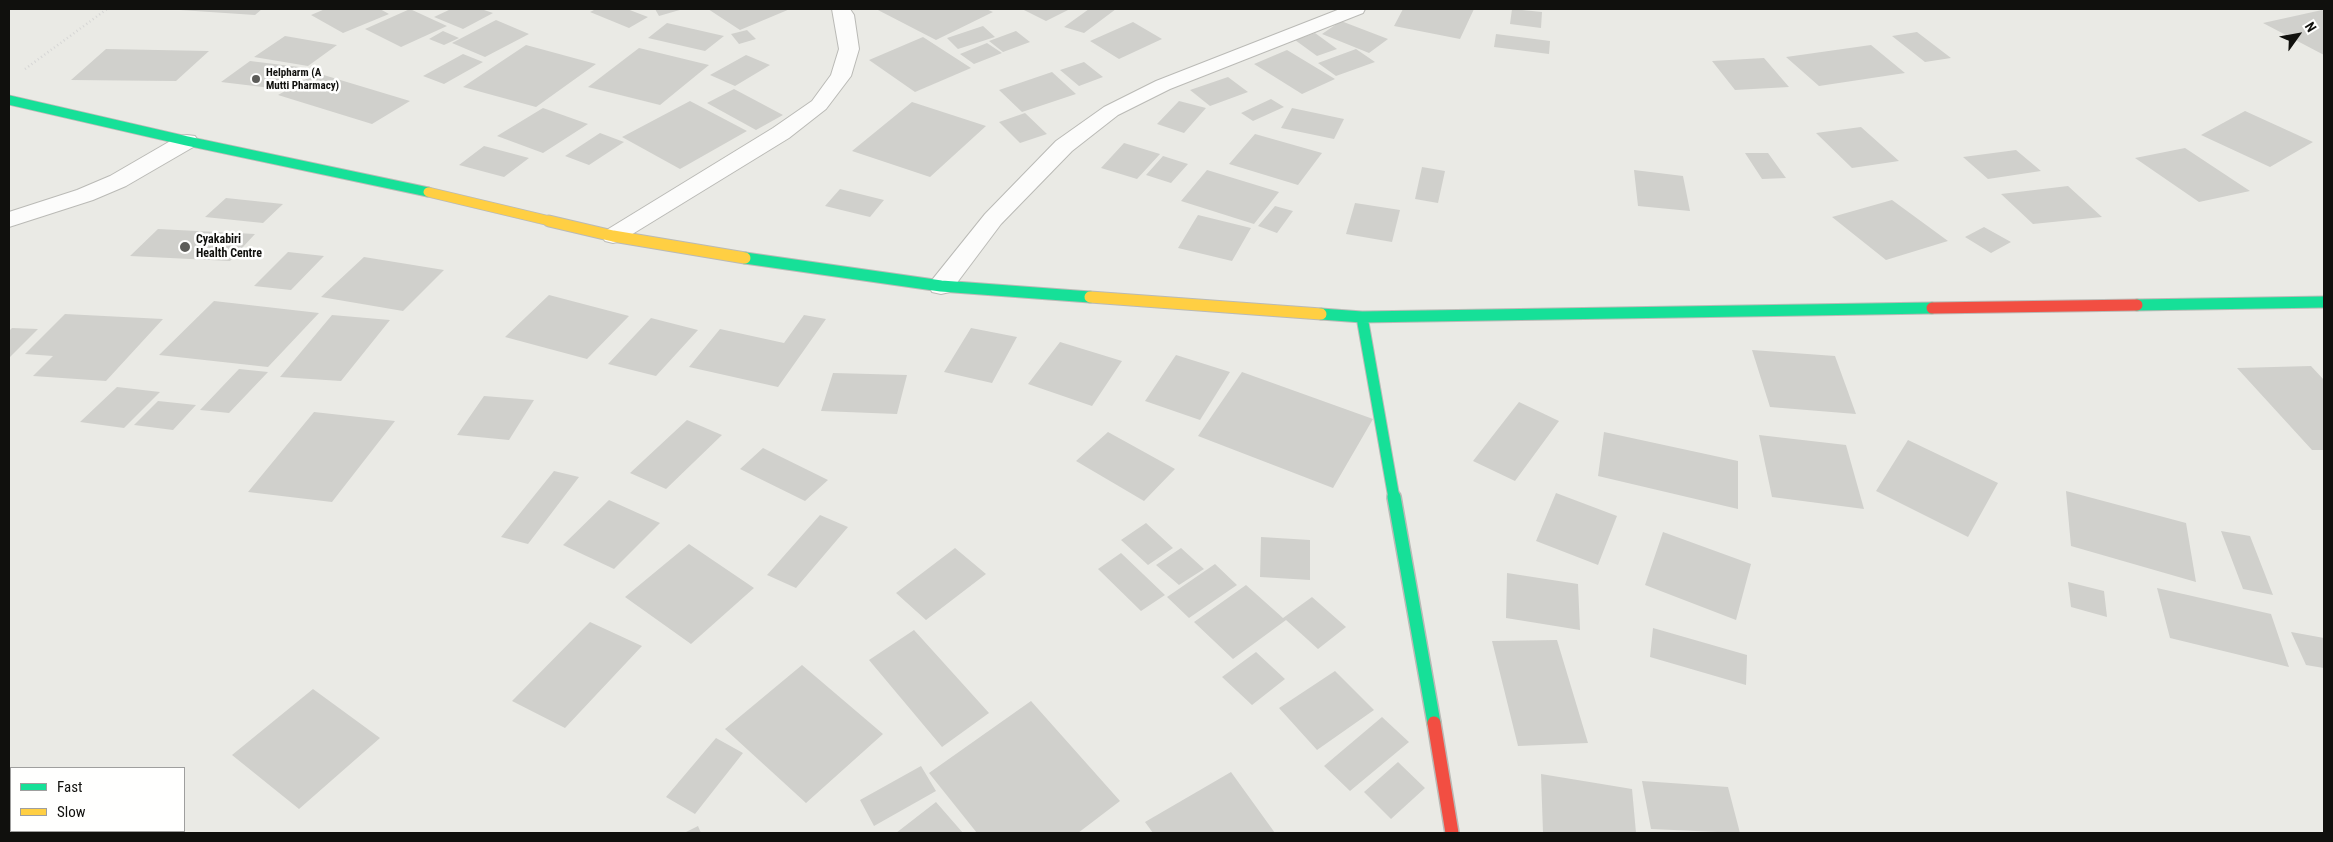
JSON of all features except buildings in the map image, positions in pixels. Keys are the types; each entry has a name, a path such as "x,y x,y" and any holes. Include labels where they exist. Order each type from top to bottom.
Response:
{"main road":[{"path":"9,100 187,141 488,205 613,236 788,265 941,286 1362,317 2324,302"},
{"path":"1362,317 1402,534 1452,833"}],"street":[{"path":"613,236 781,133 819,105 841,76 849,49 844,15 841,9"},
{"path":"941,286 993,219 1064,146 1111,111 1163,85 1356,9"},
{"path":"9,220 85,195 118,181 187,141"}],"path":[{"path":"24,70 107,9"}],"traffic: fast":[{"path":"9,100 187,141 428,192"},
{"path":"745,258 941,286 1090,297"},
{"path":"2137,305 2324,302"},
{"path":"1321,314 1362,317 1932,308"},
{"path":"1362,317 1434,723"}],"traffic: slow":[{"path":"428,192 613,236 745,258"},
{"path":"1090,297 1321,314"}],"traffic: jam":[{"path":"1932,308 2137,305"},
{"path":"1434,723 1452,833"}],"place":[{"name":"Helpharm (A Mutti Pharmacy)","path":"256,79"},
{"name":"Cyakabiri Health Centre","path":"185,247"}]}
